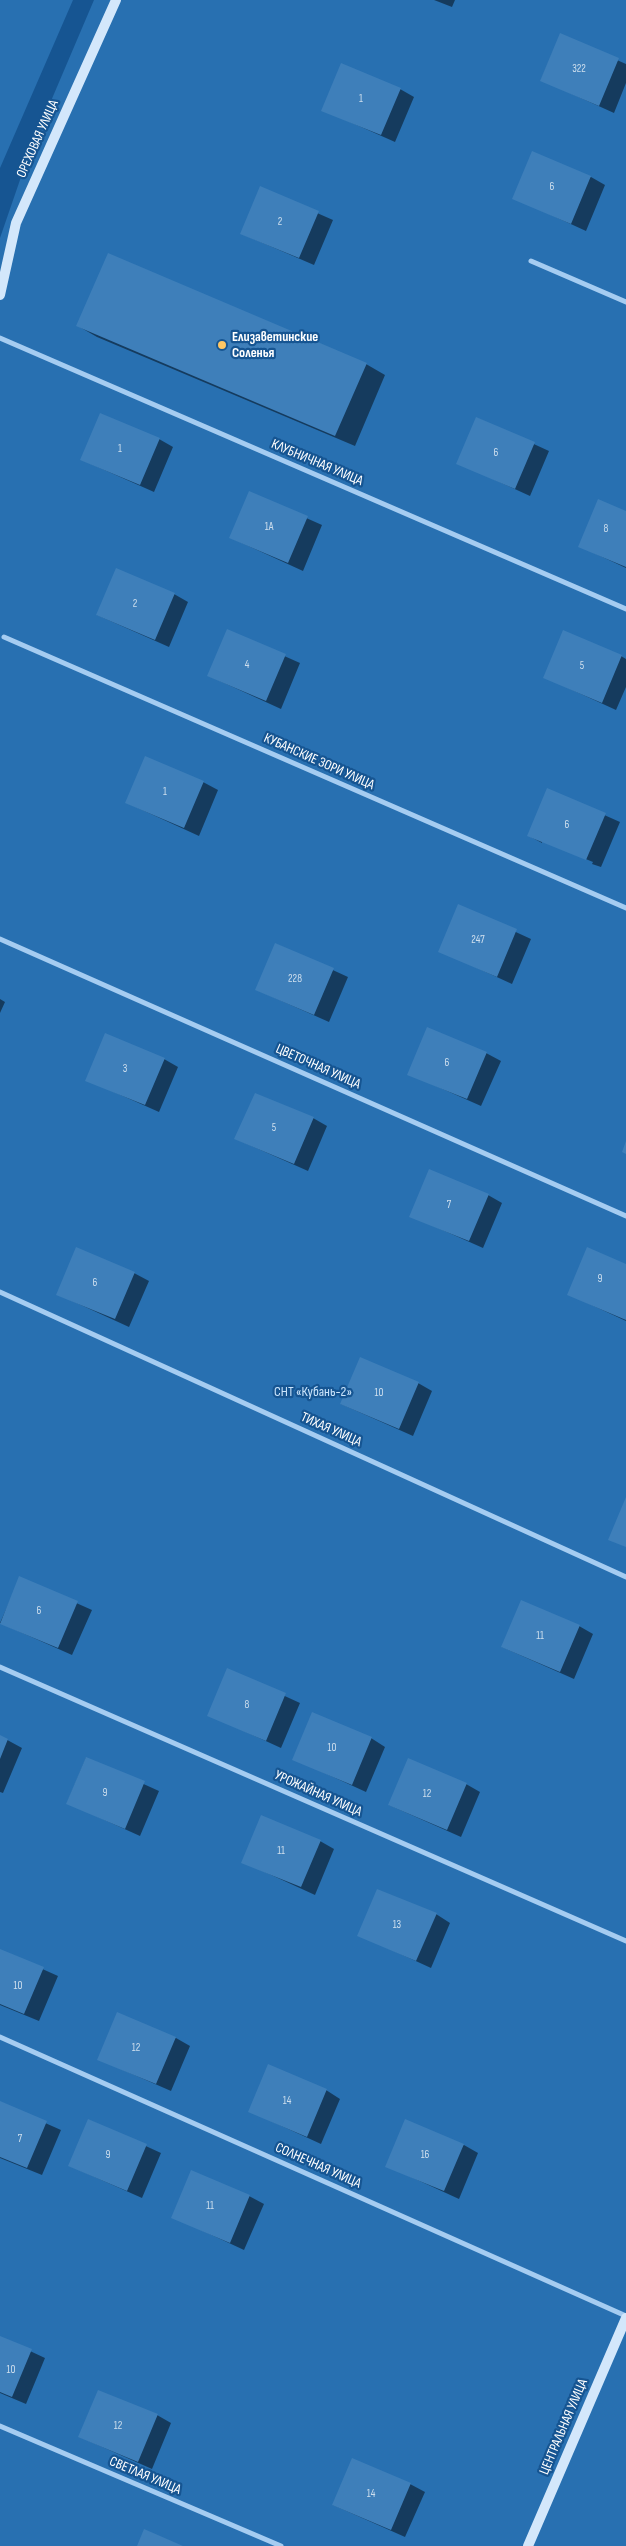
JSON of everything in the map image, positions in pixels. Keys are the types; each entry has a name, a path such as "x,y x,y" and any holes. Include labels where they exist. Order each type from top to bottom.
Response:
{"street":[{"name":"ОРЕХОВАЯ УЛИЦА","path":"0,295 16,223 116,0"},
{"path":"532,261 626,302"},
{"name":"КЛУБНИЧНАЯ УЛИЦА","path":"0,338 626,609"},
{"name":"КУБАНСКИЕ ЗОРИ УЛИЦА","path":"4,637 626,908"},
{"name":"ЦВЕТОЧНАЯ УЛИЦА","path":"0,939 626,1216"},
{"name":"ТИХАЯ УЛИЦА","path":"0,1292 626,1577"},
{"name":"УРОЖАЙНАЯ УЛИЦА","path":"0,1667 626,1941"},
{"name":"СОЛНЕЧНАЯ УЛИЦА","path":"0,2037 626,2317"},
{"name":"ЦЕНТРАЛЬНАЯ УЛИЦА","path":"528,2546 626,2317"},
{"name":"СВЕТЛАЯ УЛИЦА","path":"0,2426 281,2546"}],"green space":[{"path":"0,0 73,0 0,168"},
{"name":"СНТ «Кубань-2»","path":"94,0 626,0 626,2546 0,2546 0,238 31,148"}],"building":[{"path":"560,33 619,58 599,106 540,81"},
{"path":"341,63 401,88 381,135 321,111"},
{"path":"532,151 591,176 571,224 512,199"},
{"path":"260,186 319,211 299,258 240,234"},
{"name":"Елизаветинские Соленья","path":"108,253 367,363 335,436 76,326"},
{"path":"100,413 160,438 140,485 80,460"},
{"path":"476,417 535,442 515,489 456,464"},
{"path":"249,491 308,516 288,563 229,538"},
{"path":"598,499 626,511 626,567 578,547"},
{"path":"116,568 175,593 155,640 96,615"},
{"path":"227,629 286,654 266,701 207,676"},
{"path":"563,630 622,655 602,703 543,678"},
{"path":"145,756 204,781 184,828 125,803"},
{"path":"547,788 606,813 586,860 527,836"},
{"path":"458,904 517,929 497,977 438,952"},
{"path":"275,943 334,968 314,1015 255,990"},
{"path":"427,1027 487,1052 467,1099 407,1075"},
{"path":"105,1033 165,1058 145,1105 85,1081"},
{"path":"255,1093 314,1117 294,1164 234,1139"},
{"path":"626,1141 626,1154 622,1152"},
{"path":"429,1169 489,1194 469,1241 409,1217"},
{"path":"76,1247 135,1272 115,1319 56,1295"},
{"path":"587,1247 626,1264 626,1320 567,1295"},
{"path":"360,1357 419,1382 399,1429 340,1404"},
{"path":"626,1497 626,1547 608,1540"},
{"path":"19,1576 78,1601 58,1648 0,1624"},
{"path":"521,1600 580,1625 560,1672 501,1647"},
{"path":"227,1668 286,1693 266,1741 207,1716"},
{"path":"312,1712 372,1737 352,1785 292,1760"},
{"path":"0,1735 8,1739 0,1759"},
{"path":"86,1757 145,1781 125,1829 66,1804"},
{"path":"408,1758 467,1783 447,1830 388,1805"},
{"path":"261,1815 321,1840 301,1887 241,1863"},
{"path":"377,1889 437,1913 416,1961 357,1936"},
{"path":"0,1949 44,1967 24,2014 0,2004"},
{"path":"117,2012 176,2037 156,2084 97,2060"},
{"path":"268,2064 327,2089 307,2137 248,2112"},
{"path":"0,2101 47,2121 27,2168 0,2157"},
{"path":"88,2119 147,2144 127,2191 68,2166"},
{"path":"405,2119 464,2144 444,2191 385,2167"},
{"path":"191,2170 250,2195 230,2243 171,2218"},
{"path":"0,2336 32,2349 12,2397 0,2392"},
{"path":"98,2390 158,2414 138,2462 78,2437"},
{"path":"352,2458 411,2483 391,2530 332,2505"},
{"path":"144,2529 183,2546 137,2546"}],"place":[{"name":"Елизаветинские Соленья","path":"222,345"}]}
